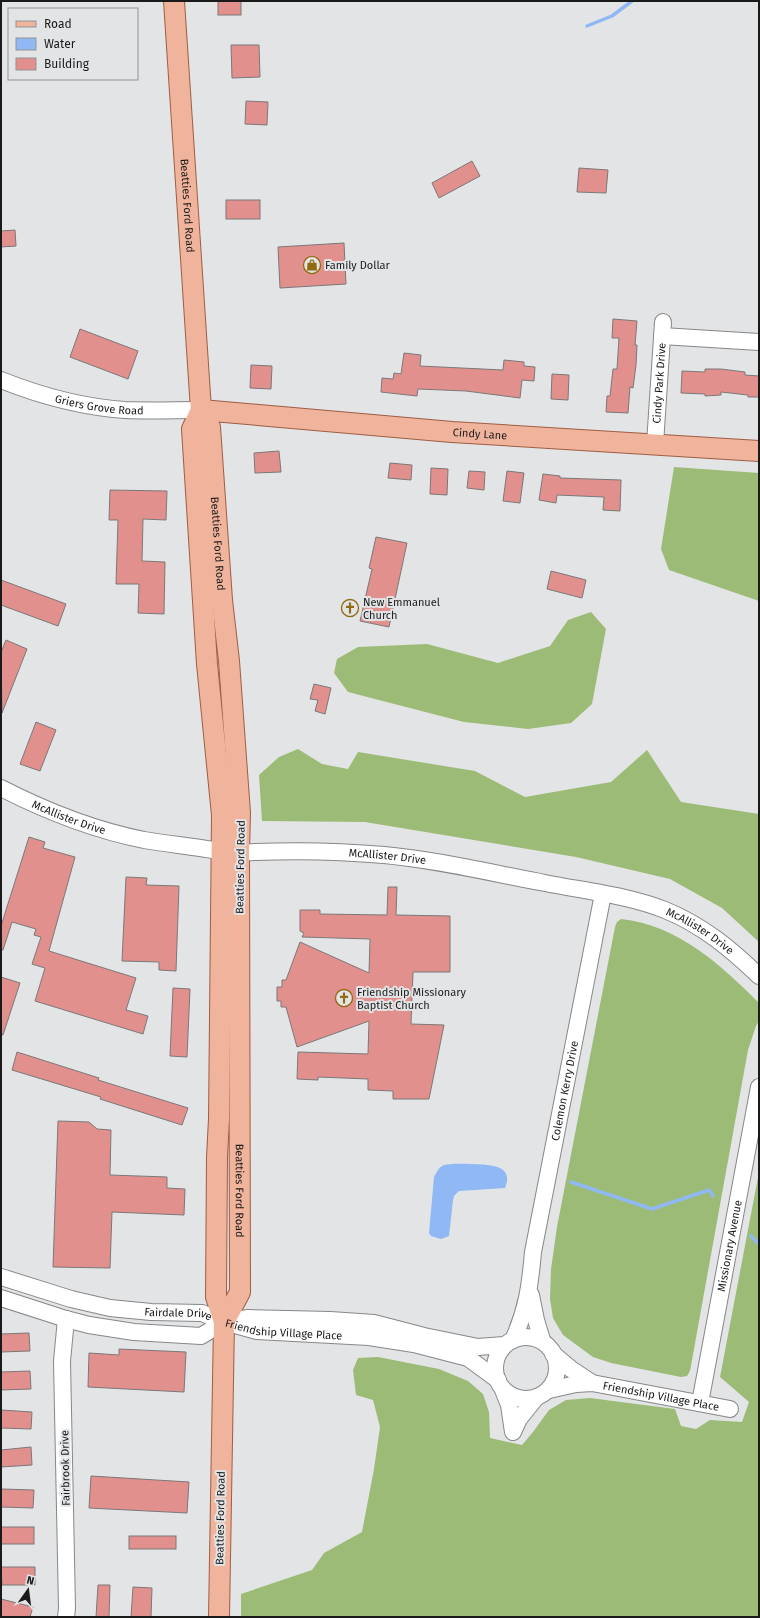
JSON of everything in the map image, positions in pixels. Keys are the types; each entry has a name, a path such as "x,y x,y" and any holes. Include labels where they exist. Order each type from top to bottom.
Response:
{"main road":[{"name":"Beatties Ford Road","path":"174,1 202,410 192,429 207,664 222,815 230,853 240,1292 224,1322 219,1617"},
{"name":"Cindy Lane","path":"202,410 459,432 759,451"}],"street":[{"name":"Cindy Park Drive","path":"655,444 662,329 759,342"},
{"name":"Griers Grove Road","path":"1,380 46,396 83,404 125,410 202,410"},
{"name":"McAllister Drive","path":"1,788 42,808 95,827 144,840 230,853 276,850 356,852 385,855 423,860 648,904 685,920 722,942 759,976"},
{"name":"Colemon Kerry Drive","path":"509,1343 521,1322 530,1287 533,1252 603,894"},
{"name":"Missionary Avenue","path":"700,1403 759,1087"},
{"name":"Fairdale Drive","path":"1,1277 71,1299 110,1308 151,1312 202,1313 224,1322"},
{"name":"Colemon Kerry Drive","path":"530,1287 536,1320 542,1340"},
{"name":"Fairdale Drive","path":"1,1298 89,1325 134,1332 200,1336 224,1322"},
{"path":"89,1325 93,1304"},
{"name":"Friendship Village Place","path":"224,1322 254,1318 364,1322 478,1347 509,1343"},
{"name":"Fairbrook Drive","path":"66,1319 62,1361 66,1617"},
{"name":"Friendship Village Place","path":"224,1322 257,1331 369,1337 406,1342 468,1358 500,1385"},
{"path":"522,1337 542,1340 553,1354 556,1363 557,1372 554,1382 549,1390 535,1399 519,1419 513,1432 509,1405 494,1373 498,1353 509,1343 522,1337"},
{"name":"Friendship Village Place","path":"553,1354 571,1369 592,1383"},
{"name":"Friendship Village Place","path":"549,1390 576,1384 592,1383 730,1409"},
{"path":"500,1385 511,1396 521,1400 535,1399"}],"green space":[{"path":"674,467 759,473 759,601 669,570 661,549"},
{"path":"591,612 606,629 592,704 571,723 528,729 464,722 348,692 334,673 337,659 358,647 427,644 498,663 550,646 568,620"},
{"path":"298,749 322,764 348,769 358,752 475,771 525,797 611,782 647,750 681,802 759,814 759,942 722,908 670,879 576,857 365,822 262,821 259,775 279,757"},
{"path":"621,919 642,923 661,929 680,938 714,961 759,1003 759,1021 748,1050 690,1371 687,1376 681,1377 611,1363 593,1357 563,1335 553,1318 550,1299 551,1269 557,1227 615,927 617,922"},
{"path":"759,1172 759,1617 241,1617 241,1594 312,1570 324,1553 362,1532 380,1427 373,1400 356,1395 353,1370 358,1358 378,1357 439,1369 468,1381 483,1394 489,1412 490,1438 522,1445 549,1410 566,1400 590,1398 675,1409 681,1426 696,1429 710,1420 742,1422 749,1402 720,1377"}],"water":[{"path":"473,1164 498,1167 503,1170 506,1174 507,1180 505,1188 459,1191 454,1196 453,1200 449,1236 441,1239 431,1236 429,1233 434,1177 437,1171 445,1165"}],"building":[{"path":"218,1 241,1 241,15 218,15"},
{"path":"231,45 259,45 260,77 232,78"},
{"path":"246,101 268,102 267,125 245,124"},
{"path":"472,161 480,176 439,198 432,183"},
{"path":"579,168 608,170 606,193 577,192"},
{"path":"226,200 260,200 260,219 226,219"},
{"path":"15,230 16,246 1,247 1,231"},
{"name":"Family Dollar","path":"344,243 346,284 280,288 278,247"},
{"path":"613,319 637,321 635,345 637,345 636,365 633,388 630,387 628,413 606,412 607,396 610,396 613,369 617,369 619,338 612,338"},
{"path":"80,329 138,351 128,379 70,357"},
{"path":"404,353 421,355 420,366 503,370 504,360 524,362 524,366 535,367 534,381 522,380 520,398 466,391 418,389 417,396 381,392 382,378 393,379 394,373 401,374"},
{"path":"251,365 272,366 271,389 250,388"},
{"path":"705,369 745,372 745,375 759,376 759,397 748,397 748,395 721,392 721,395 705,396 705,394 681,393 682,371 705,372"},
{"path":"552,374 569,375 568,400 551,399"},
{"path":"279,451 281,472 255,473 254,453"},
{"path":"390,463 412,465 411,480 388,478"},
{"path":"431,468 448,469 447,495 430,494"},
{"path":"469,471 485,472 484,490 467,488"},
{"path":"507,471 524,473 520,503 503,501"},
{"path":"543,474 560,476 560,478 621,480 620,511 603,510 604,497 557,495 556,503 539,500"},
{"path":"110,490 167,491 166,520 143,519 142,561 165,562 164,614 138,613 139,584 116,584 118,520 109,520"},
{"path":"376,537 407,543 389,627 360,621 372,569 369,568"},
{"path":"551,571 586,580 582,598 547,589"},
{"path":"1,580 66,604 58,626 1,605"},
{"path":"6,640 27,649 2,713 1,652"},
{"path":"314,684 331,688 325,714 315,711 318,700 310,699"},
{"path":"36,722 56,730 40,771 20,764"},
{"path":"29,837 45,842 43,848 75,857 49,951 136,978 126,1010 148,1016 143,1034 35,1001 45,968 32,964 41,937 34,935 36,929 12,922 3,950 1,950 1,926"},
{"path":"126,877 147,878 146,885 179,886 176,971 159,970 159,962 122,961"},
{"name":"Friendship Missionary Baptist Church","path":"388,887 397,887 396,915 450,916 450,972 413,972 411,1024 444,1025 429,1099 393,1099 393,1091 368,1090 368,1079 318,1077 318,1080 297,1079 298,1052 368,1054 369,1021 297,1047 286,1007 281,1007 281,1001 277,1001 277,987 282,987 282,980 286,980 300,942 369,973 370,939 302,937 304,933 300,931 300,910 320,910 320,914 387,915"},
{"path":"1,977 20,983 3,1035 1,1035"},
{"path":"173,988 190,989 187,1057 170,1056"},
{"path":"17,1052 99,1078 98,1080 188,1108 182,1125 100,1099 101,1097 12,1070"},
{"path":"58,1121 89,1122 97,1129 111,1130 110,1175 167,1177 167,1188 185,1189 184,1215 112,1212 110,1268 53,1267"},
{"path":"29,1333 30,1351 1,1352 1,1334"},
{"path":"119,1349 186,1352 184,1392 88,1387 89,1353 119,1355"},
{"path":"30,1371 31,1389 1,1390 1,1372"},
{"path":"1,1410 32,1412 31,1429 1,1428"},
{"path":"31,1447 32,1465 1,1467 1,1450"},
{"path":"91,1476 189,1482 187,1513 89,1508"},
{"path":"1,1489 34,1490 33,1508 1,1507"},
{"path":"1,1527 34,1527 34,1544 1,1544"},
{"path":"129,1536 176,1536 176,1549 129,1549"},
{"path":"1,1567 35,1567 35,1585 2,1585"},
{"path":"98,1585 110,1585 109,1617 96,1617"},
{"path":"133,1587 152,1588 151,1617 131,1617"},
{"path":"1,1599 33,1607 30,1617 1,1617"}],"waterway":[{"path":"587,26 612,16 632,1"},
{"path":"571,1182 652,1209 709,1190 713,1196"},
{"path":"751,1236 759,1244"}],"place":[{"name":"Family Dollar","path":"312,265"},
{"name":"New Emmanuel Church","path":"350,608"},
{"name":"Friendship Missionary Baptist Church","path":"344,998"}]}
